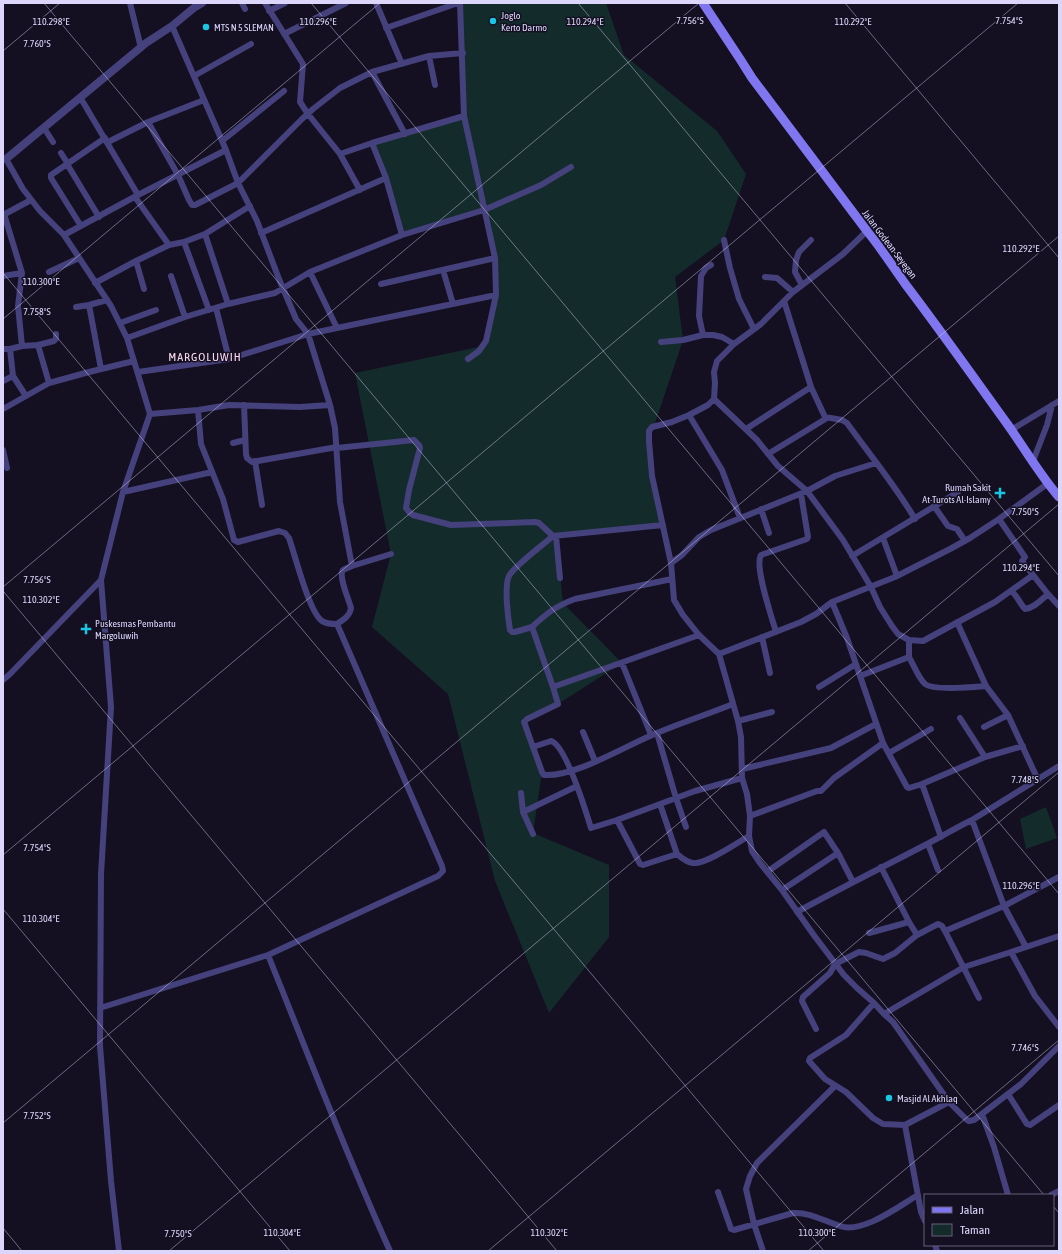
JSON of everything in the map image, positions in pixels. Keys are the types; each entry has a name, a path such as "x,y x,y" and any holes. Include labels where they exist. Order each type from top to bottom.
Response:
{"main road":[{"name":"Jalan Godean-Seyegan","path":"703,3 756,84 881,248 1011,430 1047,484 1059,497"}],"street":[{"path":"130,3 141,48"},
{"path":"119,1251 111,1181 100,1052 102,874 111,707 101,580 123,492 150,414 127,338 107,300 64,236 31,200 5,160 146,43 172,26 202,3"},
{"path":"242,3 245,9"},
{"path":"265,3 303,64 300,102 340,154 360,190"},
{"path":"269,11 285,3"},
{"path":"284,34 346,3"},
{"path":"376,3 402,64"},
{"path":"386,28 459,3 463,53 464,116 495,258 496,295 486,341 479,351 468,359"},
{"path":"172,26 226,150 238,183 250,206 296,319 308,334 335,424 340,502 352,566"},
{"path":"194,76 251,44"},
{"path":"148,122 178,175 189,200 192,205 195,205 238,183 308,114 340,88 372,72 429,56 463,53"},
{"path":"429,56 435,85"},
{"path":"372,72 405,134"},
{"path":"222,141 284,92"},
{"path":"80,97 137,196 169,245"},
{"path":"81,226 51,178 51,174 106,140 204,100"},
{"path":"340,154 464,116"},
{"path":"44,128 53,142"},
{"path":"372,143 386,178 402,235"},
{"path":"64,236 226,150"},
{"path":"61,153 99,217"},
{"path":"127,338 208,310 275,293 310,272 402,235 484,210 541,185 571,167"},
{"path":"261,233 386,178"},
{"path":"22,346 18,306 22,273 3,215 31,200"},
{"path":"95,283 169,245 184,242 205,234 250,206"},
{"path":"867,231 843,254 793,292 761,324 734,344 717,361 714,372 714,399 708,405 672,422 652,427 649,431 652,476 671,563 674,600 683,615 699,635 719,654 741,737 742,778 747,794 750,816 749,836 752,851 835,964 857,988 894,1022 949,1102 969,1121 974,1120 1021,1084 1059,1046"},
{"path":"205,234 228,304"},
{"path":"724,240 739,299 754,329"},
{"path":"802,285 795,272 796,260 799,252 811,240"},
{"path":"184,242 208,310"},
{"path":"49,272 79,258"},
{"path":"381,284 495,258"},
{"path":"136,261 144,289"},
{"path":"703,335 699,316 701,276 706,268 711,265"},
{"path":"443,270 453,304"},
{"path":"310,272 337,328"},
{"path":"3,276 22,273"},
{"path":"171,276 185,317"},
{"path":"765,277 777,278 793,292"},
{"path":"138,372 229,359 308,334 496,295"},
{"path":"76,306 89,305 107,300"},
{"path":"784,301 811,387 823,414 827,418 842,420 848,423 903,498 915,518"},
{"path":"89,305 101,369"},
{"path":"216,308 229,359"},
{"path":"120,324 156,310"},
{"path":"3,349 38,345 54,341 56,339 56,334"},
{"path":"661,342 683,340 703,335 713,335 722,337 734,344"},
{"path":"38,345 49,383"},
{"path":"10,349 13,376 26,396"},
{"path":"3,409 49,383 134,361"},
{"path":"3,381 13,376"},
{"path":"746,429 811,387"},
{"path":"714,399 746,429 778,466 807,491 839,534 871,587 880,606 898,634 909,640 923,641 984,609 1033,575"},
{"path":"1011,430 1059,401"},
{"path":"150,414 198,410 229,405 268,407 330,406"},
{"path":"244,405 246,454 247,458 252,462 337,448 414,440 419,444 420,448 406,508 413,516 451,525 539,523 554,536 560,578"},
{"path":"1032,461 1047,424 1052,405"},
{"path":"198,410 201,444 223,499 234,540 238,542 279,531 284,533 289,538 315,613 325,623 337,624 346,618 350,612 351,608 342,580 341,574 343,570 391,554"},
{"path":"689,415 722,470 740,518"},
{"path":"768,454 827,418"},
{"path":"233,443 246,440"},
{"path":"3,450 7,468"},
{"path":"255,461 262,506"},
{"path":"671,563 699,537 711,530 801,494 835,476 876,463"},
{"path":"123,492 212,472"},
{"path":"719,654 801,622 816,614 832,602 897,576 965,541 999,519 1047,484"},
{"path":"852,556 958,492"},
{"path":"776,632 758,560 761,556 807,539 808,537 801,494"},
{"path":"934,506 948,526 957,530 965,541"},
{"path":"761,509 769,533"},
{"path":"999,519 1024,557 1022,561 1059,606"},
{"path":"663,526 554,536 512,571 508,579 508,618 510,630 512,632 516,632 532,627 548,612 563,603 575,599 672,579"},
{"path":"883,538 897,576"},
{"path":"3,680 101,580"},
{"path":"1011,591 1025,609 1033,606 1048,594"},
{"path":"832,602 856,664 883,743 907,788 922,784 985,758 1023,746"},
{"path":"957,622 986,686 1008,714 1038,780"},
{"path":"100,1008 268,955 438,876 442,871 442,866 337,624"},
{"path":"532,627 558,702 557,705 525,721 533,747 544,774 549,775 571,771 654,734 733,704"},
{"path":"553,687 699,635"},
{"path":"762,637 770,673"},
{"path":"909,640 909,657 923,682 928,686 953,688 986,686"},
{"path":"860,676 909,657"},
{"path":"622,663 654,734 686,827"},
{"path":"819,686 856,664"},
{"path":"738,721 772,712"},
{"path":"984,727 1008,714"},
{"path":"960,718 985,758"},
{"path":"742,769 831,748 876,724"},
{"path":"889,753 931,729"},
{"path":"582,732 595,761"},
{"path":"533,747 551,741 556,744 571,771 591,828 676,798 742,778"},
{"path":"750,816 817,791 821,791 834,778 883,743"},
{"path":"797,912 972,820 1059,766"},
{"path":"922,784 941,837"},
{"path":"523,812 577,786"},
{"path":"521,793 523,812 533,834"},
{"path":"660,804 677,854 692,863 699,863 714,856 749,836"},
{"path":"617,820 640,864 643,865 677,854"},
{"path":"972,820 1004,906 1026,947"},
{"path":"767,872 825,832 853,882"},
{"path":"928,844 938,870"},
{"path":"782,890 838,853"},
{"path":"881,867 917,935"},
{"path":"945,931 1004,906 1059,877"},
{"path":"869,933 909,922"},
{"path":"816,1028 802,1001 803,997 830,973 835,964 859,952 866,952 884,959 895,953 917,935 938,924 942,926 945,931 979,998"},
{"path":"884,1014 964,967 1059,936"},
{"path":"1011,952 1035,996 1059,1027"},
{"path":"268,955 366,1198 390,1251"},
{"path":"874,1003 846,1035 809,1059 809,1062 825,1079 846,1092 873,1118 883,1124 905,1125 949,1102"},
{"path":"763,1251 754,1224 746,1188 750,1176 757,1163 835,1086"},
{"path":"1008,1094 1024,1121 1030,1125 1059,1105"},
{"path":"982,1114 1008,1194"},
{"path":"905,1125 921,1212 924,1219"},
{"path":"718,1192 731,1229 736,1230 801,1212 808,1213 842,1227 859,1227 876,1221 918,1195"}],"green space":[{"path":"460,3 606,3 624,55 717,131 746,174 724,240 675,277 683,340 649,441 663,525 556,536 563,603 622,663 558,704 527,719 542,772 533,833 609,865 609,937 549,1013 495,881 448,694 372,627 391,554 355,373 483,346 496,295 495,258 485,210 400,236 372,143 464,116"},
{"path":"1046,807 1057,838 1026,849 1020,819"}],"place":[{"name":"Joglo Kerto Darmo","path":"493,21"},
{"name":"MTS N 5 SLEMAN","path":"206,27"},
{"name":"Rumah Sakit At-Turots Al-Islamy","path":"1000,493"},
{"name":"Puskesmas Pembantu Margoluwih","path":"86,629"},
{"name":"Masjid Al Akhlaq","path":"889,1098"}],"district":[{"name":"MARGOLUWIH","path":"205,357"}]}
